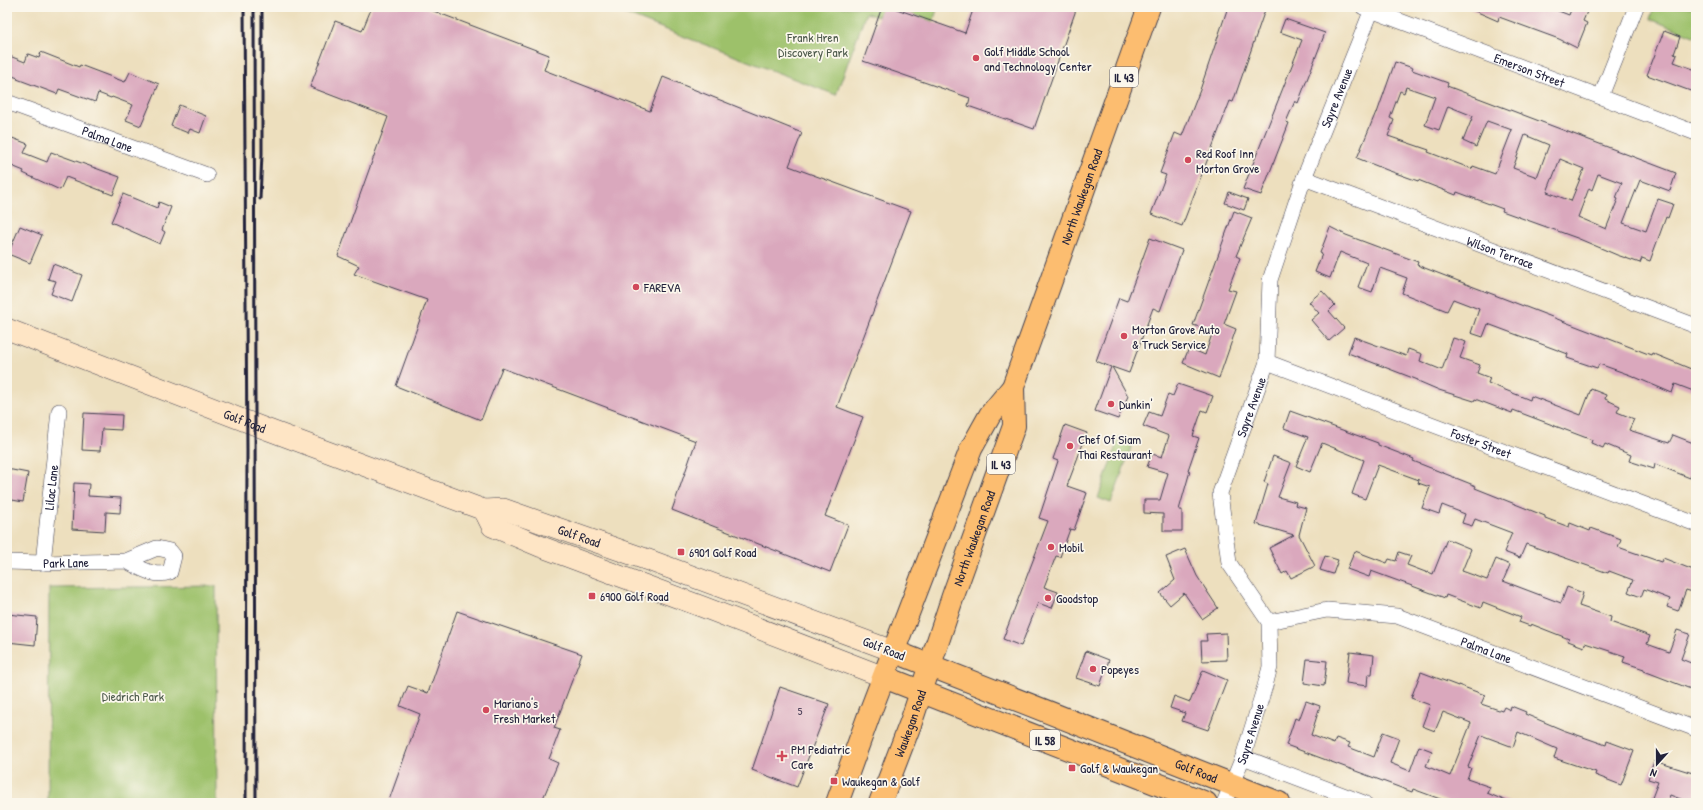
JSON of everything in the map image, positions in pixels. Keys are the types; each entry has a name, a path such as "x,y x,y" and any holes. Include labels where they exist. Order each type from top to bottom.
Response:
{"main road":[{"name":"North Waukegan Road","path":"893,652 971,449 990,415 1013,387 1149,7"},
{"name":"Golf Road","path":"7,330 484,510 503,509 651,561 930,666 1228,794 1279,803"},
{"name":"North Waukegan Road","path":"930,666 1014,426 1013,387"},
{"name":"Golf Road","path":"484,510 492,526 535,544 884,677 1206,803"},
{"name":"IL 43","path":"837,803 893,652"},
{"name":"Waukegan Road","path":"880,803 930,666"}],"street":[{"path":"1601,96 1636,7"},
{"name":"Emerson Street","path":"1369,8 1696,132"},
{"name":"Sayre Avenue","path":"1228,794 1243,757 1270,667 1269,622 1229,563 1220,493 1267,362 1270,280 1304,178 1369,8"},
{"name":"Palma Lane","path":"7,102 207,175"},
{"name":"Wilson Terrace","path":"1304,178 1696,326"},
{"name":"Foster Street","path":"1267,362 1696,524"},
{"name":"Lilac Lane","path":"43,563 58,411"},
{"name":"Park Lane","path":"7,562 43,563 126,561"},
{"name":"Palma Lane","path":"1269,622 1327,610 1397,616 1696,729"},
{"path":"1243,757 1364,803"}],"green space":[{"name":"Frank Hren Discovery Park","path":"607,7 882,7 878,17 866,13 836,95"},
{"path":"891,7 938,7 933,22"},
{"path":"1654,7 1696,7 1696,37 1650,19"},
{"path":"1119,437 1133,442 1111,503 1098,498"},
{"name":"Diedrich Park","path":"216,586 217,803 48,803 49,588"}],"building":[{"name":"FAREVA","path":"372,7 423,7 549,55 544,70 650,111 663,77 802,133 789,166 911,211 837,407 863,417 825,516 848,525 830,572 672,510 696,441 502,368 481,420 396,386 427,300 354,274 359,266 338,256 388,117 310,87 335,21 362,31"},
{"path":"882,7 891,7 965,33 974,7 1077,7 1034,129 968,106 970,98 863,61"},
{"path":"1228,7 1266,7 1233,102 1230,101 1182,226 1151,214 1166,175 1160,173 1175,133 1182,136 1200,90"},
{"path":"1466,7 1548,7 1569,15 1572,7 1589,7 1583,21 1587,23 1577,48 1559,39 1499,17 1498,21"},
{"path":"1285,19 1325,33 1298,103 1295,101 1286,122 1289,123 1261,195 1243,189 1302,40 1280,32"},
{"path":"1664,31 1680,37 1674,54 1677,55 1674,62 1696,70 1696,93 1647,75"},
{"path":"41,52 79,67 80,65 125,82 130,72 159,84 141,126 126,120 133,105 98,93 95,102 59,89 57,94 7,74 7,55 25,62 28,54 39,58"},
{"path":"1395,62 1448,83 1447,86 1676,173 1670,191 1640,180 1623,223 1646,231 1658,199 1673,204 1668,218 1666,217 1650,261 1642,258 1640,263 1617,255 1577,238 1502,211 1503,209 1457,192 1456,195 1357,158 1376,112 1377,113","holes":["1406,87 1435,97 1425,125 1439,130 1448,106 1473,116 1463,141 1476,147 1487,121 1512,130 1495,174 1473,166 1472,169 1428,152 1429,150 1388,136 1394,120 1390,118 1400,91 1404,93","1525,135 1549,145 1537,177 1513,168","1560,159 1584,169 1571,201 1547,192","1598,174 1622,183 1616,198 1618,199 1606,229 1578,217 1589,188 1592,190"]},
{"path":"179,105 206,116 200,133 190,129 188,133 171,126"},
{"path":"7,136 28,144 24,153 47,162 51,152 120,177 113,195 66,177 60,190 23,173 24,171 7,164"},
{"path":"1229,192 1248,199 1244,210 1225,203"},
{"path":"123,194 157,208 159,202 171,207 162,230 165,232 160,244 111,222"},
{"path":"1234,211 1252,218 1236,256 1240,258 1228,289 1236,291 1224,324 1236,329 1219,378 1183,363 1189,348 1205,355 1213,331 1193,325"},
{"path":"20,226 42,235 30,263 8,254"},
{"path":"1330,227 1346,235 1418,262 1417,265 1696,371 1696,392 1675,384 1672,393 1630,375 1599,364 1597,368 1567,358 1568,354 1488,324 1483,337 1471,333 1479,309 1453,299 1447,311 1402,293 1407,278 1380,268 1372,292 1358,287 1367,263 1340,252 1330,278 1315,272 1322,254 1320,253"},
{"path":"1150,238 1182,250 1160,311 1153,308 1129,373 1112,367 1128,396 1118,419 1095,411 1111,367 1096,361 1119,298 1127,301"},
{"path":"53,264 82,275 72,302 51,294 56,281 48,279"},
{"path":"1322,291 1335,305 1329,311 1344,328 1329,341 1311,320 1319,313 1309,302"},
{"path":"1354,337 1406,356 1408,349 1422,354 1420,361 1442,370 1453,338 1466,342 1460,358 1480,365 1477,373 1490,378 1488,383 1530,400 1531,396 1581,415 1591,389 1606,395 1605,399 1620,406 1617,412 1634,419 1629,430 1669,443 1673,435 1696,444 1696,464 1690,478 1655,464 1654,469 1629,461 1631,455 1605,444 1603,448 1591,443 1592,440 1513,410 1512,413 1475,399 1474,401 1439,390 1418,380 1348,353"},
{"path":"1178,384 1213,396 1207,412 1202,410 1193,436 1199,438 1188,470 1190,471 1179,510 1182,510 1182,531 1163,531 1163,514 1144,513 1144,500 1160,500 1168,473 1147,467 1152,454 1162,457 1169,436 1143,426 1149,412 1160,416 1168,394 1173,396"},
{"path":"1290,411 1378,443 1378,445 1414,459 1413,461 1476,486 1475,488 1545,516 1545,518 1569,527 1570,523 1590,531 1591,528 1621,539 1618,547 1661,562 1663,558 1696,571 1696,593 1686,590 1678,611 1667,607 1670,599 1644,589 1641,597 1628,592 1633,580 1609,571 1608,573 1526,544 1520,558 1504,552 1512,533 1475,519 1472,526 1462,523 1465,514 1442,505 1439,514 1422,508 1430,487 1418,483 1419,480 1378,465 1365,499 1352,494 1364,460 1322,443 1310,472 1296,466 1308,437 1284,428"},
{"path":"84,413 122,415 121,430 102,429 100,451 82,450"},
{"path":"1065,425 1087,433 1067,486 1087,493 1074,530 1070,529 1060,557 1056,556 1044,587 1058,592 1052,608 1038,603 1021,646 1003,639 1048,521 1039,518 1058,461 1053,459"},
{"path":"1273,456 1291,463 1278,497 1296,502 1295,505 1306,508 1299,535 1315,566 1291,578 1287,571 1282,574 1269,548 1294,535 1256,524 1268,484 1264,482"},
{"path":"7,469 28,473 23,502 7,499"},
{"path":"74,483 89,484 88,496 121,498 120,513 106,512 105,531 72,529"},
{"path":"1447,539 1471,549 1462,571 1487,580 1496,559 1510,565 1503,581 1561,603 1567,587 1583,593 1579,606 1611,617 1610,622 1650,636 1647,644 1669,652 1677,630 1690,634 1681,659 1696,665 1696,691 1644,671 1644,669 1623,662 1625,656 1585,643 1584,647 1568,641 1569,639 1531,624 1530,626 1519,622 1521,617 1483,602 1481,608 1446,595 1445,598 1371,571 1369,577 1347,569 1355,551 1387,563 1389,559 1396,561 1399,552 1411,556 1407,565 1433,574"},
{"path":"1185,549 1197,576 1218,608 1202,619 1184,593 1170,605 1160,593 1175,580 1166,557"},
{"path":"1325,556 1338,560 1333,574 1320,570"},
{"name":"Mariano's Fresh Market","path":"457,611 582,654 554,728 560,730 549,759 558,763 541,803 388,803 420,714 400,706 408,686 428,693"},
{"path":"7,614 37,617 35,645 7,642"},
{"path":"1226,633 1227,660 1202,661 1201,641 1207,641 1206,634"},
{"name":"Popeyes","path":"1086,651 1109,660 1100,686 1076,678"},
{"path":"1350,652 1374,655 1372,674 1368,674 1367,686 1346,683"},
{"path":"1307,659 1327,661 1324,686 1304,683"},
{"path":"1203,670 1227,680 1208,730 1182,721 1185,713 1170,708 1174,696 1190,702"},
{"path":"1421,672 1485,695 1481,704 1502,711 1504,707 1510,710 1511,706 1526,712 1525,714 1563,730 1606,745 1607,741 1634,751 1621,785 1595,775 1596,772 1554,758 1557,749 1518,732 1513,747 1481,735 1468,767 1471,768 1467,779 1490,787 1487,793 1511,803 1451,803 1413,789 1412,792 1286,745 1295,718 1299,720 1306,701 1320,706 1311,735 1334,744 1336,738 1350,743 1348,747 1374,757 1383,732 1399,738 1390,763 1410,771 1419,746 1432,751 1426,766 1450,776 1471,723 1443,712 1435,731 1422,726 1430,705 1411,698"},
{"path":"780,687 829,704 797,787 752,770"},
{"path":"1654,761 1696,774 1696,803 1691,803 1670,795 1667,803 1650,803 1658,782 1648,779"}],"railway":[{"path":"244,7 247,450 246,803"},
{"path":"254,7 256,803"},
{"path":"260,199 262,154 262,7"}],"place":[{"name":"Golf Middle School and Technology Center","path":"976,58"},
{"name":"Red Roof Inn Morton Grove","path":"1188,160"},
{"name":"FAREVA","path":"636,287"},
{"name":"Morton Grove Auto & Truck Service","path":"1124,336"},
{"name":"Dunkin'","path":"1111,404"},
{"name":"Chef Of Siam Thai Restaurant","path":"1070,446"},
{"name":"Mobil","path":"1051,547"},
{"name":"6901 Golf Road","path":"681,552"},
{"name":"6900 Golf Road","path":"592,596"},
{"name":"Goodstop","path":"1048,598"},
{"name":"Popeyes","path":"1093,669"},
{"name":"Mariano's Fresh Market","path":"486,710"},
{"name":"PM Pediatric Care","path":"782,756"},
{"name":"Golf & Waukegan","path":"1072,768"},
{"name":"Waukegan & Golf","path":"834,781"}]}
